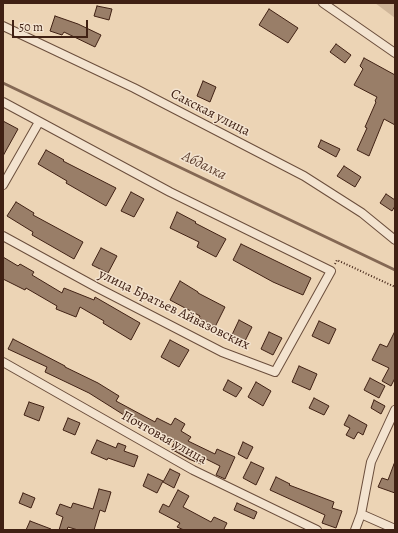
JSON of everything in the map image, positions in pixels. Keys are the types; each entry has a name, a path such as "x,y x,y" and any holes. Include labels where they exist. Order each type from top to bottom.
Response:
{"street":[{"path":"323,3 395,53"},
{"name":"Сакская улица","path":"3,26 134,88 304,176 362,213 395,240"},
{"path":"3,102 170,192 331,271"},
{"path":"3,185 39,122"},
{"name":"улица Братьев Айвазовских","path":"3,236 96,287 222,352 275,372 331,271"},
{"name":"Почтовая улица","path":"3,362 193,470 317,530"},
{"path":"355,530 361,514 371,462 395,410"},
{"path":"361,514 395,529"}],"path":[{"path":"331,271 337,260 395,287"}],"shaded area":[{"path":"375,3 395,3 395,18"}],"building":[{"path":"97,6 112,9 109,20 94,16"},
{"path":"269,9 298,28 288,43 259,25"},
{"path":"55,16 78,24 101,35 95,47 64,32 62,35 50,31"},
{"path":"336,44 351,55 345,63 330,52"},
{"path":"364,58 395,75 395,125 384,119 369,156 357,150 367,128 365,127 377,97 354,85 363,69 360,66"},
{"path":"203,81 216,87 210,102 197,96"},
{"path":"3,121 18,129 3,156"},
{"path":"321,140 340,149 336,157 318,147"},
{"path":"46,150 64,160 63,161 116,188 106,206 66,183 67,181 38,164"},
{"path":"344,166 361,177 355,187 337,176"},
{"path":"131,192 144,199 134,217 121,211"},
{"path":"386,194 395,200 395,206 392,211 380,203"},
{"path":"16,202 34,213 33,215 83,242 74,259 32,235 33,232 7,216"},
{"path":"177,212 226,239 216,257 197,247 199,242 170,228"},
{"path":"241,244 311,278 303,295 273,282 233,260"},
{"path":"101,248 117,256 108,273 92,265"},
{"path":"3,257 18,266 20,264 34,272 32,275 62,293 64,288 94,300 95,297 140,323 131,340 103,323 104,321 80,307 76,317 56,309 57,306 26,288 25,290 3,279"},
{"path":"180,281 198,293 225,307 215,327 199,318 200,316 170,300"},
{"path":"239,320 252,327 244,343 231,337"},
{"path":"319,321 336,329 329,344 312,336"},
{"path":"395,331 395,378 391,386 382,381 389,368 372,360 380,344 387,347"},
{"path":"269,332 282,338 273,355 261,349"},
{"path":"13,339 98,383 119,396 116,401 155,422 157,418 171,425 175,418 185,424 181,431 191,437 188,441 215,454 217,449 235,457 225,479 216,475 220,466 204,458 201,464 189,459 171,449 175,442 124,415 89,393 45,372 47,367 8,349"},
{"path":"170,340 189,350 179,367 161,357"},
{"path":"299,366 317,374 310,390 292,382"},
{"path":"370,378 385,386 379,398 364,390"},
{"path":"228,380 242,388 236,397 223,390"},
{"path":"256,382 271,391 263,406 248,397"},
{"path":"314,398 329,406 324,415 309,408"},
{"path":"374,400 385,406 381,414 371,408"},
{"path":"29,402 44,407 39,421 24,415"},
{"path":"349,415 367,425 363,435 358,432 354,439 346,435 350,428 344,425"},
{"path":"68,418 80,423 75,435 63,430"},
{"path":"97,440 116,448 118,443 126,446 124,451 138,456 134,467 108,458 107,460 91,453"},
{"path":"243,442 253,447 247,459 238,454"},
{"path":"251,462 264,468 256,485 243,478"},
{"path":"394,464 395,493 378,487 382,478 388,480"},
{"path":"170,469 180,474 174,488 163,482"},
{"path":"148,474 163,481 157,493 143,486"},
{"path":"276,477 290,484 289,485 334,502 332,508 342,511 336,528 322,523 325,515 270,490"},
{"path":"99,489 111,492 105,512 100,510 94,530 78,530 68,527 67,530 59,530 63,517 56,514 60,504 71,508 73,503 93,509"},
{"path":"178,490 189,496 183,507 211,522 214,517 227,523 224,529 226,530 184,530 177,527 180,523 159,512 163,504 169,507"},
{"path":"23,493 35,498 31,508 19,503"},
{"path":"237,503 257,512 254,519 234,510"},
{"path":"30,521 51,529 51,530 26,530"}],"waterway":[{"name":"Абдалка","path":"3,83 395,270"}]}
